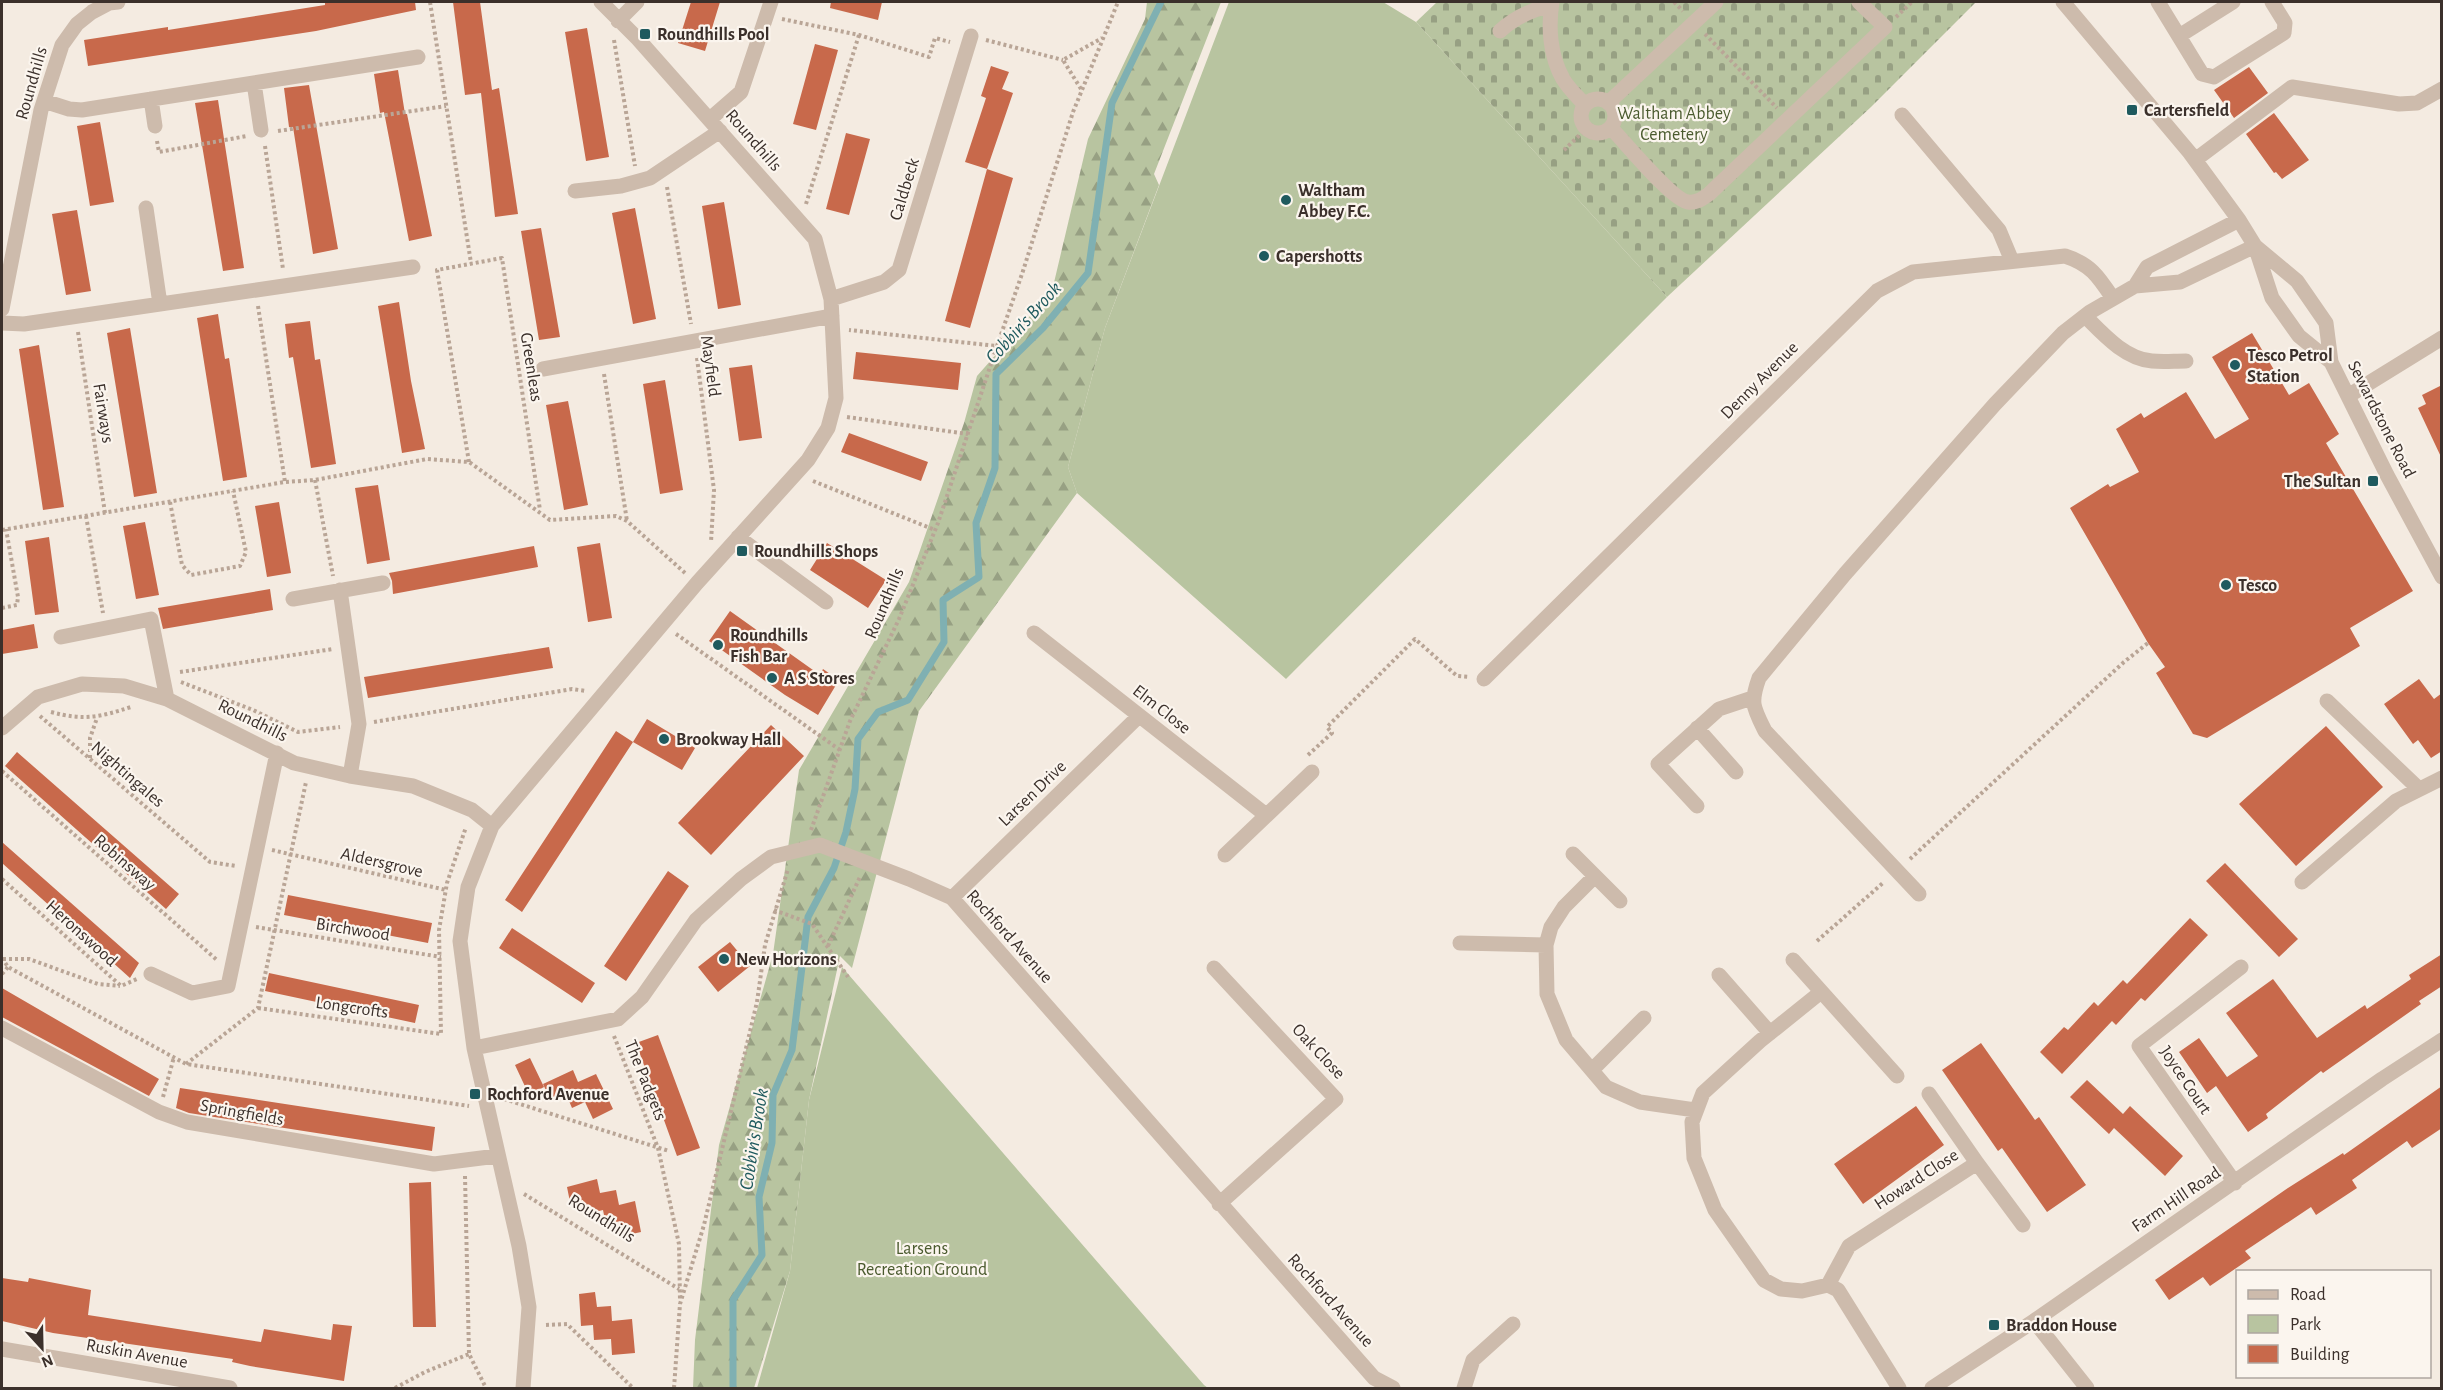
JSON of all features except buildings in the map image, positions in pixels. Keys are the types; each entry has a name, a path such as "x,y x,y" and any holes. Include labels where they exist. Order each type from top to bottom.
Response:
{"street":[{"name":"Roundhills","path":"2,309 44,101 62,45 89,7 118,2"},
{"path":"609,11 637,2"},
{"path":"1608,103 1716,2"},
{"path":"1611,128 1674,195 1689,202 1699,202 1884,27 1859,2"},
{"path":"2158,2 2202,74 2214,77 2284,33 2285,23 2272,2"},
{"path":"2179,36 2234,2"},
{"path":"1500,31 1526,12 1551,3 1549,33 1558,66 1564,80 1585,105"},
{"name":"Sewardstone Road","path":"2069,3 2195,160 2239,220 2255,246 2272,298 2299,336 2331,362 2442,577"},
{"path":"710,119 741,92 769,9"},
{"name":"Roundhills","path":"523,1389 529,1307 519,1246 474,1048 460,941 467,894 492,826 697,583 808,460 828,428 836,398 831,299 815,238 638,39 609,11"},
{"name":"Caldbeck","path":"831,299 884,282 899,270 969,42"},
{"path":"44,101 82,110 418,57"},
{"path":"254,83 262,133"},
{"path":"2195,160 2292,87 2399,104 2417,103 2442,89"},
{"path":"151,99 155,126"},
{"path":"1597,99 1608,103 1615,117 1611,128 1601,133 1590,132 1586,129 1580,119 1585,105 1597,99"},
{"path":"1902,115 1999,230 2012,261"},
{"path":"575,191 621,186 651,178 720,131"},
{"path":"146,208 160,304"},
{"path":"2135,286 2147,267 2239,220"},
{"path":"1919,894 1765,731 1756,714 1752,698 1759,678 1845,574 1995,404 2063,333 2112,297 2135,286 2180,282 2255,246 2297,281 2326,323 2331,362"},
{"name":"Denny Avenue","path":"1484,680 1876,291 1913,272 2066,256 2082,261 2094,272 2112,297"},
{"path":"2,323 24,324 414,267"},
{"path":"2085,316 2108,338 2134,357 2150,361 2186,361"},
{"path":"543,369 694,341 832,322"},
{"path":"2348,396 2442,338"},
{"path":"738,537 826,602"},
{"path":"293,599 383,583"},
{"path":"338,590 359,724 350,776"},
{"path":"61,637 151,619 166,699"},
{"name":"Elm Close","path":"1034,633 1266,815"},
{"name":"Roundhills","path":"2,728 38,698 82,684 124,686 166,699 294,763 350,776 413,786 472,810 492,826"},
{"path":"1697,806 1658,764 1719,709 1752,698"},
{"path":"2327,701 2419,789"},
{"name":"Larsen Drive","path":"952,898 1139,716"},
{"path":"1698,728 1736,772"},
{"path":"151,974 192,993 228,986 277,753"},
{"path":"1225,855 1312,772"},
{"path":"2302,882 2396,801 2442,778"},
{"path":"474,1048 618,1019 642,997 696,920 741,879 771,857 806,848"},
{"name":"Rochford Avenue","path":"806,848 863,862 952,898 1374,1378 1394,1389"},
{"path":"1573,854 1620,901"},
{"path":"1595,876 1564,907 1551,927 1546,945 1547,994 1566,1040 1606,1087 1640,1102 1695,1110"},
{"path":"1460,943 1546,945"},
{"path":"1793,960 1897,1076"},
{"name":"Joyce Court","path":"2235,1183 2139,1046 2241,967"},
{"name":"Oak Close","path":"1214,968 1336,1099 1219,1204"},
{"path":"1719,975 1770,1033"},
{"path":"1821,992 1770,1033 1703,1093 1692,1122 1694,1158 1715,1210 1764,1280 1781,1289 1802,1291 1828,1285 1838,1290 1899,1389"},
{"path":"1592,1070 1644,1018"},
{"name":"Springfields","path":"2,1028 159,1112 187,1122 434,1164 497,1156"},
{"name":"Farm Hill Road","path":"1932,1389 2442,1040"},
{"path":"1929,1094 1977,1163"},
{"name":"Howard Close","path":"1828,1285 1849,1246 1977,1163 2023,1225"},
{"path":"2034,1321 2087,1389"},
{"path":"1464,1389 1473,1360 1513,1324"},
{"name":"Ruskin Avenue","path":"2,1349 230,1389"}],"path":[{"path":"430,2 471,263"},
{"name":"Roundhills","path":"680,1304 704,1225 757,1002 765,945 774,910 806,848 850,721 899,619 935,530 1023,271 1081,89 1118,2"},
{"path":"1674,2 1788,119"},
{"path":"769,9 859,34 929,57 935,38 969,42 1063,60 1102,37"},
{"path":"609,11 637,181"},
{"path":"801,222 859,34"},
{"path":"1063,60 1081,89"},
{"path":"155,126 159,152 262,133 446,106"},
{"path":"1564,150 1586,129"},
{"path":"265,145 285,286"},
{"name":"Mayfield","path":"664,169 694,341 714,490 710,569"},
{"name":"Greenleas","path":"469,462 437,270 502,258 541,511"},
{"path":"255,290 285,482"},
{"name":"Fairways","path":"75,317 105,513"},
{"path":"832,322 997,346"},
{"path":"601,358 627,521"},
{"path":"831,414 968,434"},
{"path":"2,608 17,605 18,597 4,530 285,482 315,480 427,459 469,462 541,511 550,520 616,516 627,521 697,583"},
{"path":"795,474 935,530"},
{"path":"315,480 338,590"},
{"path":"170,502 182,566 191,575 240,566 246,552 233,491"},
{"path":"86,516 106,628"},
{"path":"662,624 840,750"},
{"path":"1312,772 1303,759 1332,733 1327,727 1415,639 1457,676 1484,680"},
{"path":"1817,941 1898,871 2124,662 2148,643"},
{"path":"162,674 348,647"},
{"path":"28,706 73,718 97,718 135,706 146,692"},
{"name":"Nightingales","path":"28,706 210,862"},
{"path":"90,758 90,738 97,718"},
{"path":"186,1064 258,1008 309,766"},
{"name":"Robinsway","path":"2,771 231,973"},
{"name":"Aldersgrove","path":"272,850 467,894"},
{"path":"205,869 210,862 252,869"},
{"path":"828,947 863,862"},
{"name":"Heronswood","path":"2,879 121,986 151,974"},
{"path":"774,910 812,924 848,977"},
{"name":"Birchwood","path":"240,924 463,961"},
{"path":"2,958 29,959 98,984 121,986"},
{"path":"2,958 8,967 186,1064 487,1109"},
{"path":"2,974 8,967"},
{"name":"Longcrofts","path":"258,1008 441,1034"},
{"name":"The Padgets","path":"608,1021 658,1148 679,1244 680,1304"},
{"path":"166,1086 174,1057"},
{"path":"484,1093 669,1151"},
{"path":"464,1160 470,1354 486,1389"},
{"name":"Roundhills","path":"503,1181 680,1289"},
{"path":"675,1389 680,1304"},
{"path":"528,1325 567,1324 633,1389"},
{"path":"395,1389 425,1372 470,1354"}],"green space":[{"path":"1147,2 1221,2 1154,174 1159,185 1105,328 1068,467 1077,493 919,711 852,968 840,956 809,1100 790,1271 754,1388 693,1388 695,1340 719,1145 773,954 799,770 909,582 964,423 977,376 1052,291 1088,139 1145,19"},
{"path":"1229,2 1383,2 1416,22 1667,297 1286,679 1077,493 1068,467 1105,328"},
{"name":"Waltham Abbey Cemetery","path":"1437,2 1976,2 1871,107 1667,297 1416,22"},
{"name":"Larsens Recreation Ground","path":"842,967 1208,1388 757,1388 790,1271 809,1100"}],"waterway":[{"name":"Cobbin's Brook","path":"733,1388 733,1300 762,1255 759,1197 772,1143 773,1095 792,1050 808,917 834,868 846,832 855,789 858,739 878,712 908,700 944,642 943,600 979,577 976,523 995,468 996,374 1043,328 1088,273 1112,103 1161,2"}],"place":[{"name":"Roundhills Pool","path":"645,34"},
{"name":"Cartersfield","path":"2132,110"},
{"name":"Waltham Abbey F.C.","path":"1286,200"},
{"name":"Capershotts","path":"1264,256"},
{"name":"Tesco Petrol Station","path":"2235,365"},
{"name":"The Sultan","path":"2373,481"},
{"name":"Roundhills Shops","path":"742,551"},
{"name":"Tesco","path":"2226,585"},
{"name":"Roundhills Fish Bar","path":"718,645"},
{"name":"A S Stores","path":"772,678"},
{"name":"Brookway Hall","path":"664,739"},
{"name":"New Horizons","path":"724,959"},
{"name":"Rochford Avenue","path":"475,1094"},
{"name":"Braddon House","path":"1994,1325"}]}
